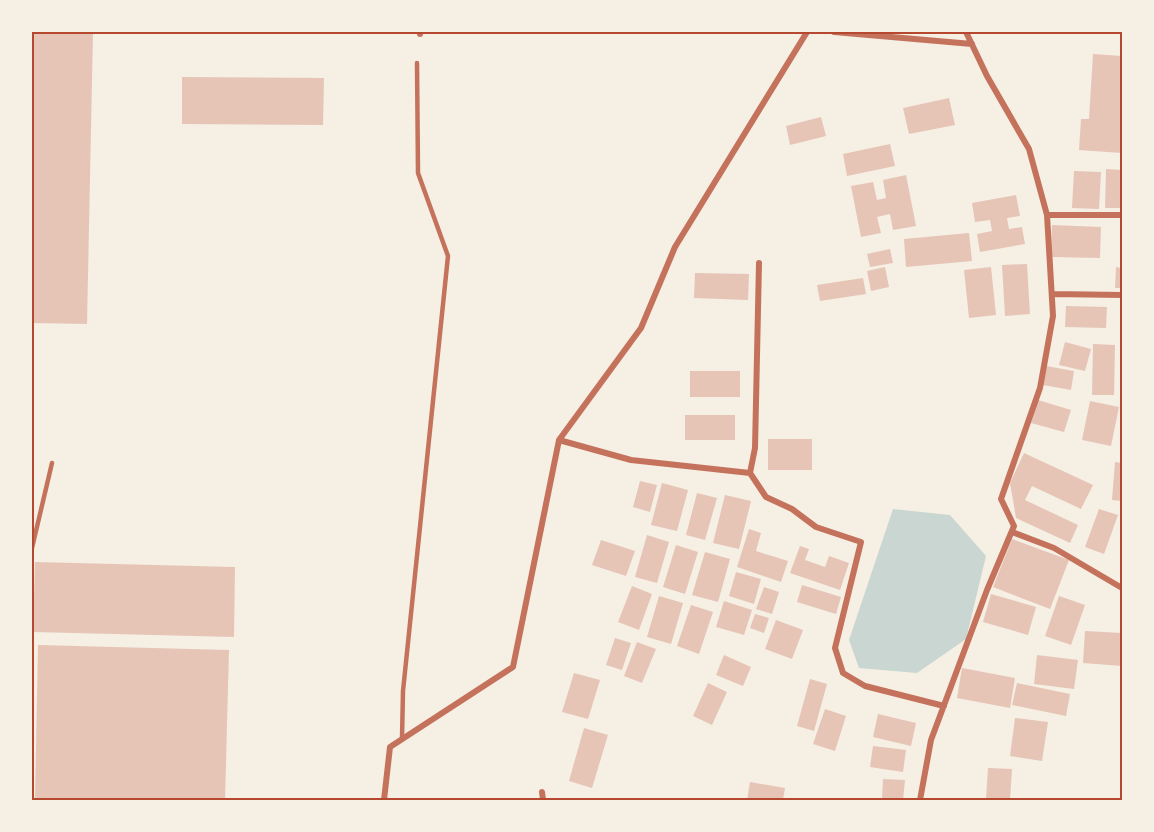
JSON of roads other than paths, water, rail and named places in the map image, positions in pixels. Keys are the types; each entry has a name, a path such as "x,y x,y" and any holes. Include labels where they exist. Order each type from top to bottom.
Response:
{"street":[{"path":"384,801 390,747 513,667 559,440 641,328 675,247 807,32"},
{"path":"834,32 972,44"},
{"path":"920,801 931,740 987,590 1014,526 1001,499 1040,388 1053,316 1047,215 1029,149 966,32"},
{"path":"1047,215 1122,215"},
{"path":"759,263 755,448 750,473 766,497 792,509 816,526 861,542 835,648 843,673 865,686 944,706"},
{"path":"1053,294 1122,295"},
{"path":"559,440 631,460 750,473"},
{"path":"1012,532 1054,548 1122,588"},
{"path":"542,792 543,801"}],"lane":[{"path":"402,738 403,691 448,256 418,173 417,63"},
{"path":"32,548 52,463"}]}
